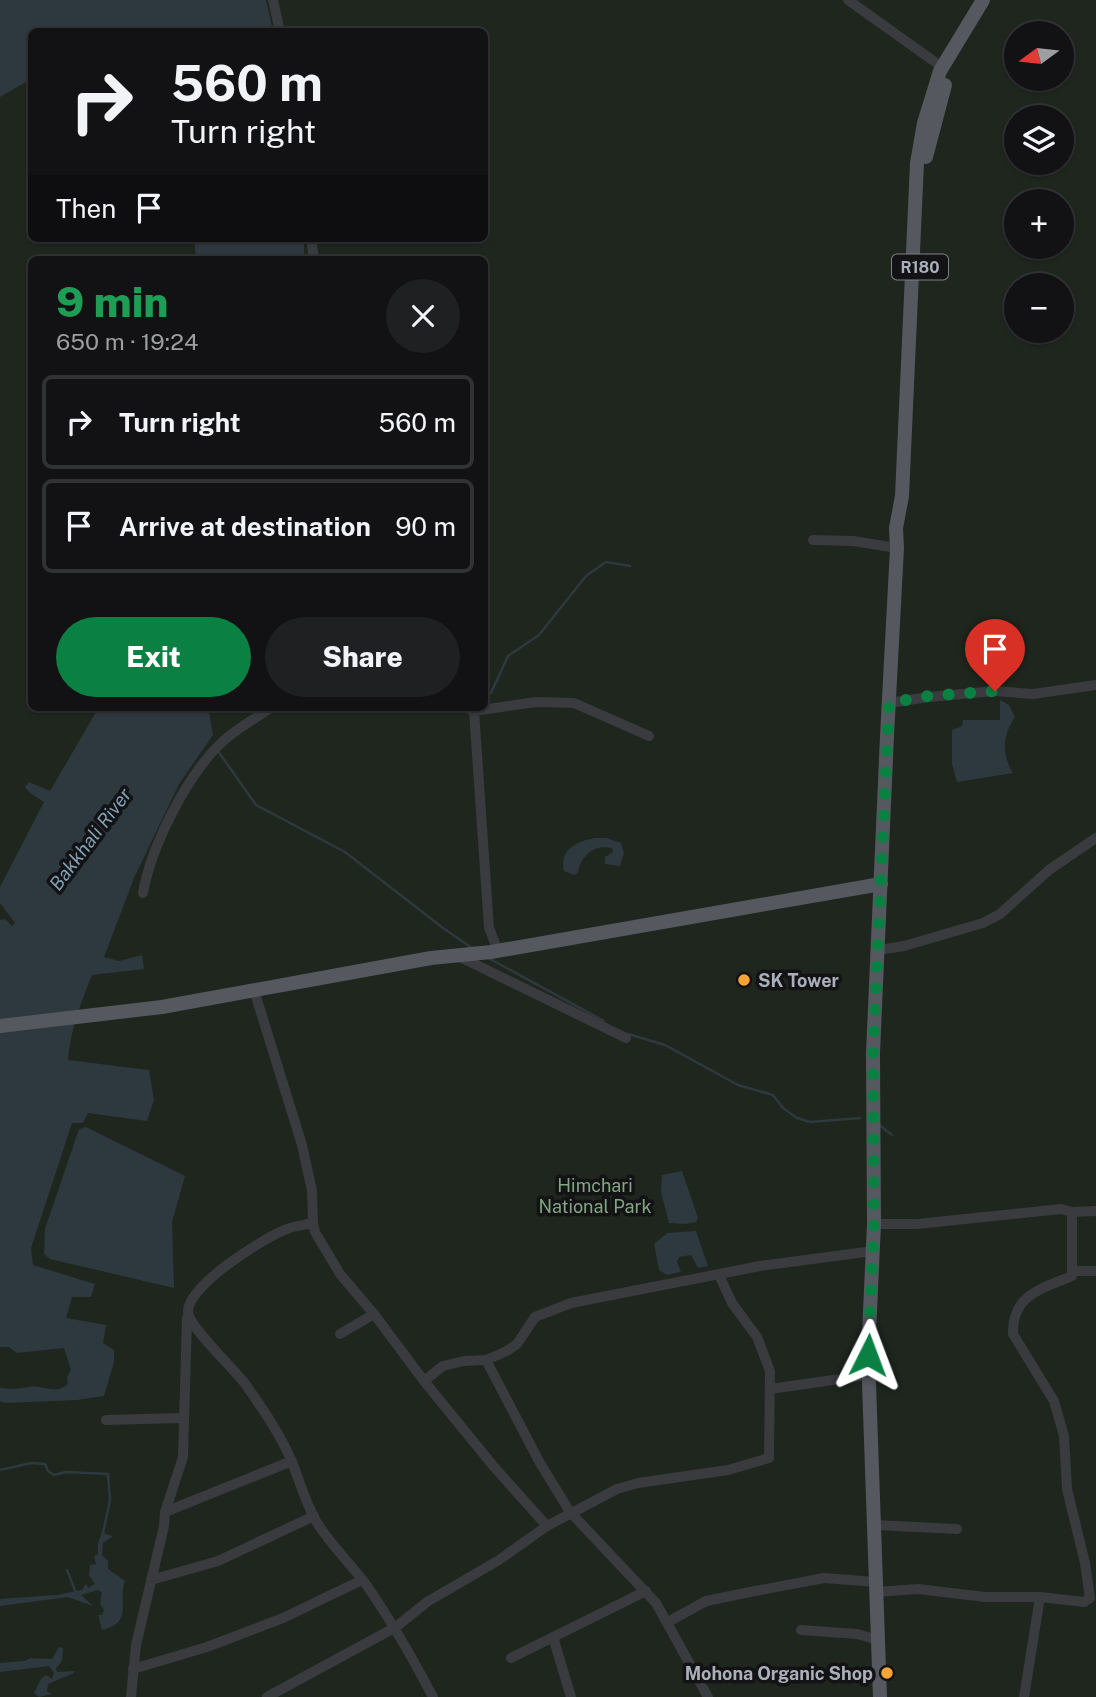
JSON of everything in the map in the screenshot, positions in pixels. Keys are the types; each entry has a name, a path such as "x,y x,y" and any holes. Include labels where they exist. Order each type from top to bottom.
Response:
{"main road":[{"name":"R180","path":"880,1697 868,1375 874,1224 873,1053 896,528 902,496 917,163 924,124 942,67 984,0"},
{"name":"R180","path":"897,548 904,531 911,498 925,164 947,76 993,0"},
{"path":"0,1026 162,1007 431,958 495,952 881,884"}],"street":[{"path":"273,0 279,28"},
{"path":"848,0 942,67"},
{"path":"813,540 853,541 897,548"},
{"path":"889,703 995,691 1033,694 1096,685"},
{"path":"488,707 536,702 574,703 649,736"},
{"path":"143,893 146,874 185,788 220,743 266,711"},
{"path":"469,711 489,928 495,952"},
{"path":"878,950 915,943 982,923 1000,914 1049,870 1096,838"},
{"path":"458,956 626,1038"},
{"path":"254,990 302,1144 312,1191 313,1223 340,1274 495,1468 547,1526"},
{"path":"874,1224 917,1224 1061,1209 1072,1212 1096,1211"},
{"path":"668,1622 706,1601 824,1578 876,1587 985,1597 1040,1597 1084,1602 1090,1598 1085,1563 1067,1489 1064,1436 1054,1401 1017,1342 1012,1322 1023,1301 1031,1293 1072,1276 1072,1212"},
{"path":"131,1697 136,1645 165,1512 183,1457 189,1303 196,1292 253,1246 287,1229 313,1223"},
{"path":"424,1381 443,1366 486,1360 517,1344 535,1317 596,1297 873,1251"},
{"path":"1073,1271 1096,1270"},
{"path":"267,1697 396,1627 427,1602 499,1560 547,1526 617,1489 638,1483 728,1470 769,1458 770,1371 757,1337 732,1303 719,1275"},
{"path":"340,1334 374,1314"},
{"path":"187,1315 193,1326 245,1384 292,1461 314,1516 327,1538 396,1627 432,1697"},
{"path":"486,1360 540,1463 570,1512 646,1591 668,1622 708,1697"},
{"path":"770,1389 868,1375"},
{"path":"106,1420 183,1418"},
{"path":"165,1512 292,1461"},
{"path":"151,1580 218,1561 314,1516"},
{"path":"874,1525 957,1529"},
{"path":"133,1669 206,1647 283,1618 362,1580"},
{"path":"511,1658 646,1591"},
{"path":"1024,1697 1040,1597"},
{"path":"801,1630 857,1634 878,1640"},
{"path":"553,1637 571,1697"}],"green space":[{"name":"Himchari National Park","path":"15,0 1096,0 1096,1697 0,1697 0,17"}],"water":[{"path":"0,0 266,0 272,28 28,28 28,81 0,97"},
{"path":"194,242 304,242 304,256 196,256"},
{"path":"1000,700 1009,705 1015,717 1005,744 1013,773 957,782 952,764 952,730 962,726 963,720 1000,720"},
{"name":"Bakkhali River","path":"97,711 210,711 213,735 179,784 134,878 104,957 119,961 142,955 144,969 92,975 69,1049 68,1060 149,1070 154,1100 147,1121 88,1113 83,1123 72,1123 31,1248 33,1265 95,1284 91,1297 72,1297 66,1318 106,1325 103,1343 114,1350 114,1362 104,1396 5,1403 0,1401 0,1388 59,1389 68,1384 67,1377 71,1370 64,1348 17,1353 9,1347 0,1347 0,920 5,919 12,926 15,923 0,903 0,887 44,802 25,787 29,782 50,791"},
{"path":"607,838 621,843 624,853 620,866 605,864 605,857 613,852 612,848 605,847 589,852 578,873 574,875 564,871 564,857 567,852 582,841"},
{"path":"86,1127 185,1176 172,1222 174,1288 50,1259 44,1254 45,1229 79,1129"},
{"path":"682,1171 698,1218 696,1222 686,1224 669,1223 661,1192 662,1175"},
{"path":"696,1231 708,1266 698,1268 691,1255 679,1257 677,1262 681,1272 667,1275 659,1270 654,1244 667,1233"},
{"path":"103,1529 105,1534 113,1536 103,1543 102,1555 108,1561 108,1569 125,1581 122,1617 118,1622 102,1630 98,1615 102,1615 104,1610 100,1604 102,1593 98,1590 81,1595 93,1606 68,1597 0,1606 0,1599 57,1595 82,1590 86,1584 88,1588 95,1584 89,1575 90,1565 96,1564 94,1556 98,1554 98,1543"},
{"path":"59,1647 63,1648 57,1672 74,1673 48,1684 47,1691 52,1694 39,1697 34,1693 46,1675 52,1679 54,1673 49,1666 0,1672 0,1663 31,1658 52,1659"}],"waterway":[{"path":"488,694 491,693 508,656 539,635 586,576 606,562 630,566"},
{"path":"218,751 256,805 345,852 472,948"},
{"path":"490,959 604,1021"},
{"path":"628,1034 665,1045 738,1085 773,1095 783,1108 797,1118 810,1122 860,1118"},
{"path":"878,1124 892,1135"},
{"path":"0,1470 31,1463 45,1464 48,1471 54,1475 66,1472 108,1474 110,1500 103,1533"},
{"path":"67,1570 76,1593"}],"place":[{"name":"SK Tower","path":"744,980"},
{"name":"Mohona Organic Shop","path":"887,1673"}],"route":[{"path":"868,1355 874,1224 873,1053 889,703 929,696 995,691"}]}
